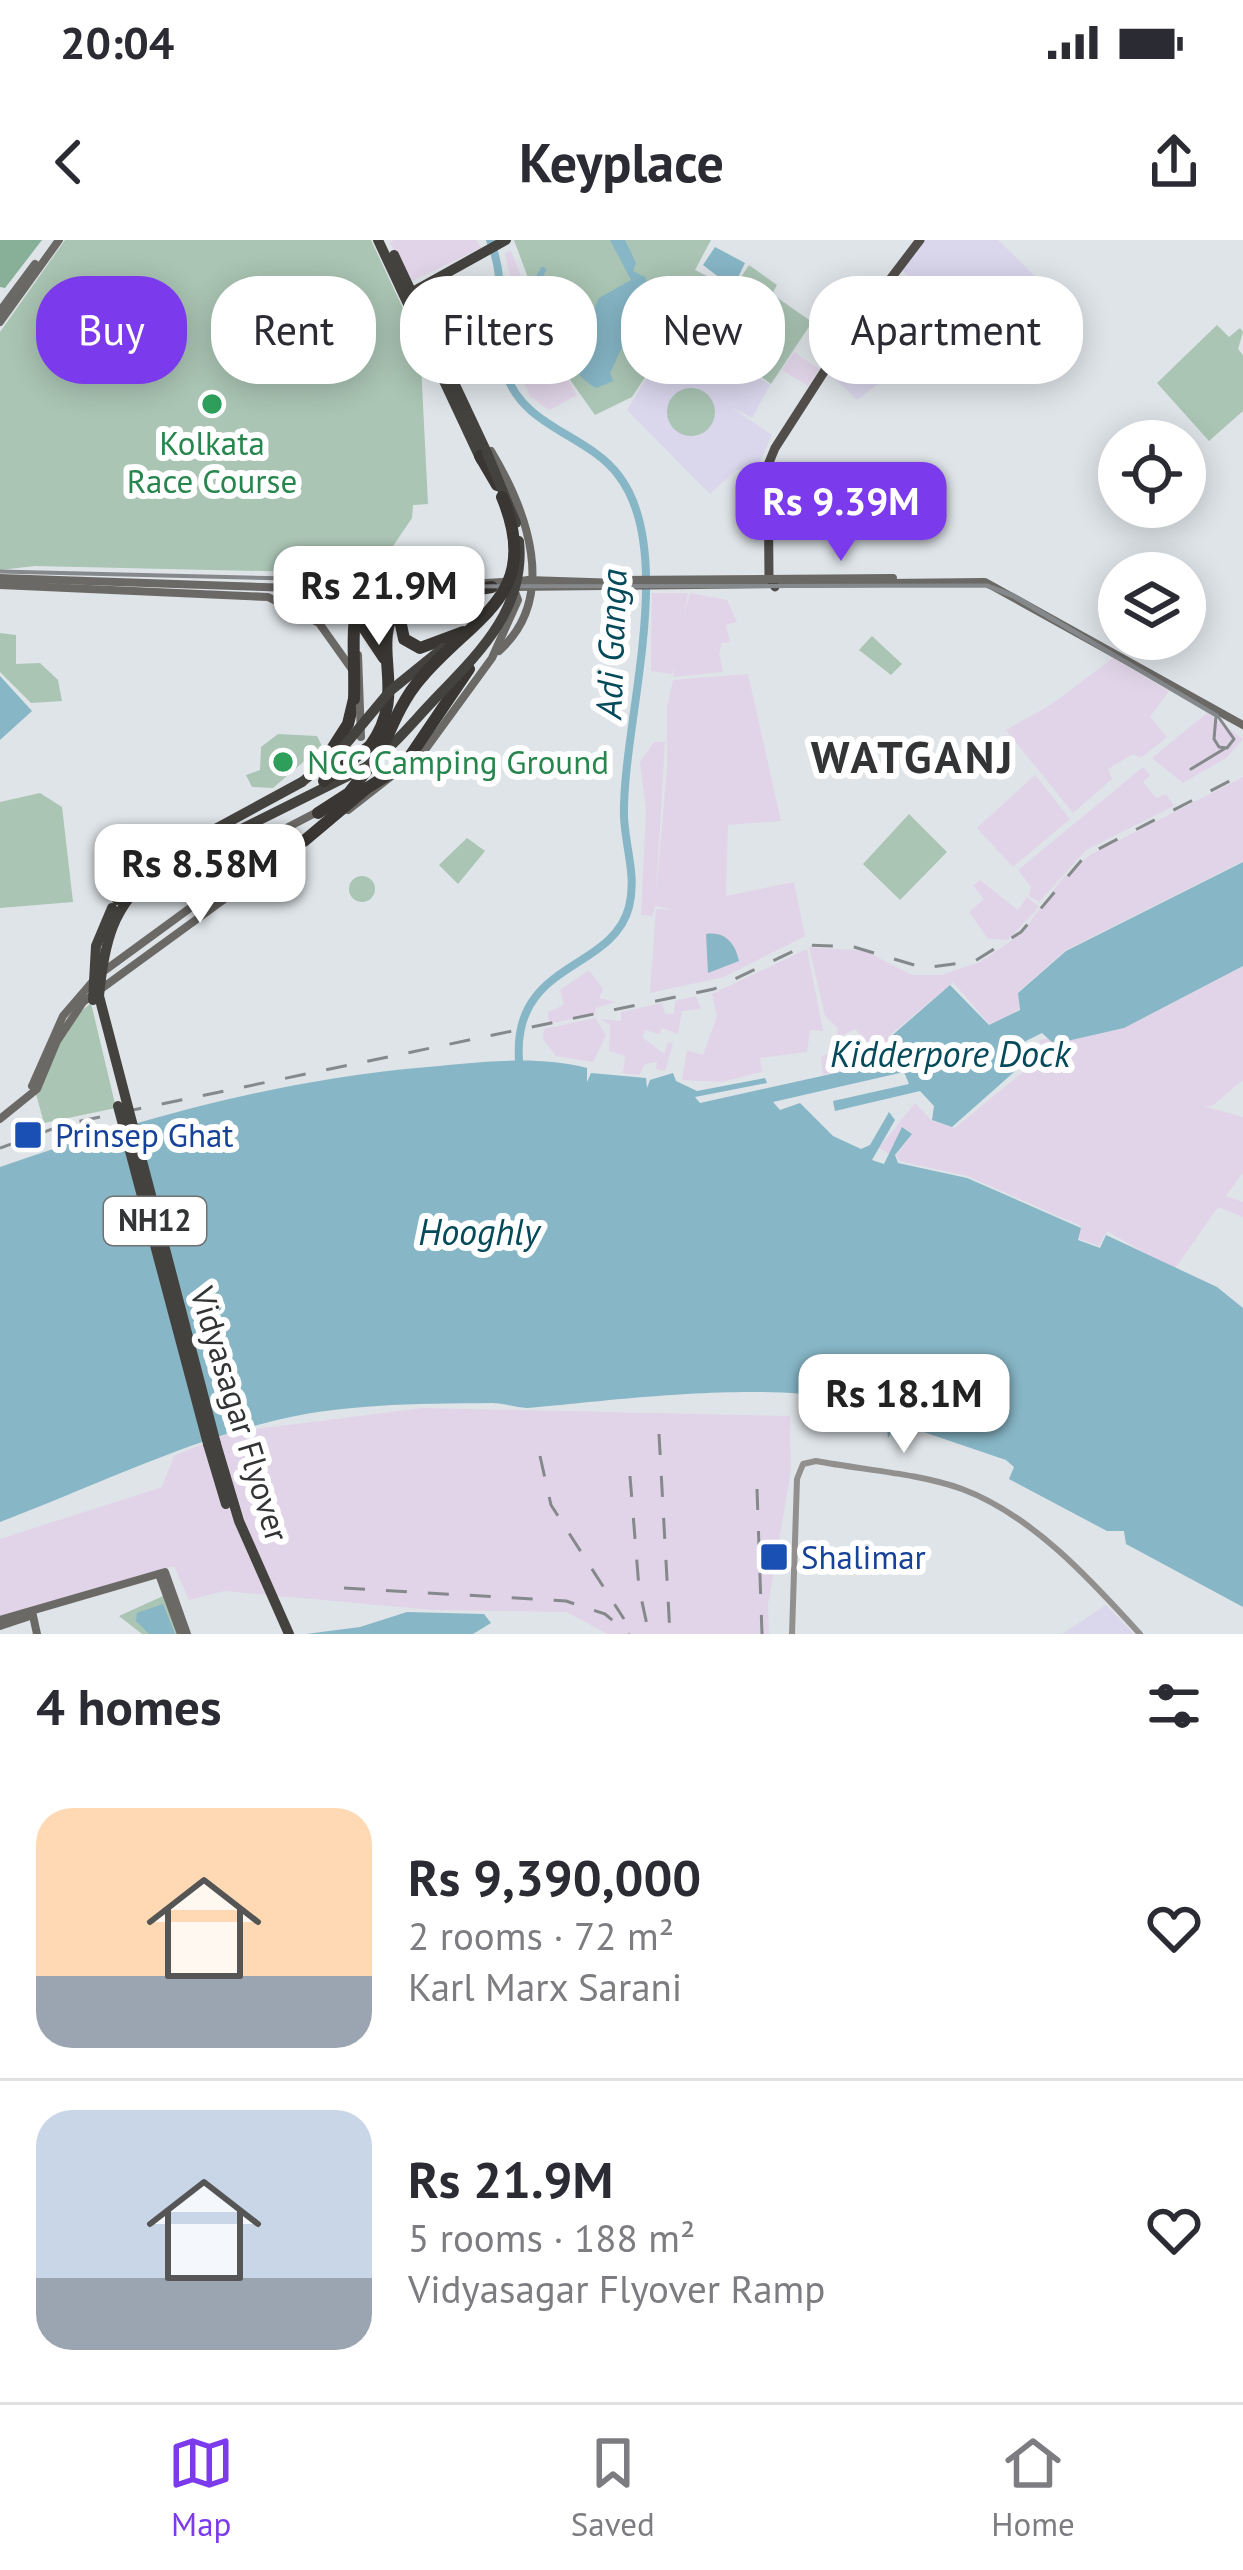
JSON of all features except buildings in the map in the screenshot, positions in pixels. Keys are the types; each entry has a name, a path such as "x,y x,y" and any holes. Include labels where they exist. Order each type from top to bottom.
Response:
{"highway":[{"path":"382,240 400,276"},
{"path":"437,276 500,241"},
{"name":"NH12","path":"451,384 467,420"},
{"name":"Vidyasagar Flyover","path":"285,1634 228,1486 99,996 104,944 130,894 157,871 381,757 486,656 514,594 520,557 512,508 467,420"},
{"path":"318,813 349,793 381,751 412,688 491,614 506,591 514,553 483,454"},
{"name":"Vidyasagar Flyover","path":"285,1634 234,1525 191,1387 109,1070 93,978 103,925 132,881 162,858 302,782 340,752 390,691 484,615 507,573 510,540 502,503"},
{"path":"302,782 335,748 348,724 355,680 350,627 364,597 397,579 437,580"},
{"path":"463,632 420,648 400,630 410,603 488,583"},
{"path":"296,588 339,607 380,637"},
{"path":"282,806 344,769 370,746 390,706 390,676 380,637 388,607"},
{"path":"304,841 367,788 404,765 486,656"}],"main road":[{"path":"0,310 56,240"},
{"path":"0,322 56,240"},
{"path":"772,587 763,466 814,379 917,240"},
{"path":"467,420 517,503 528,585 528,613 486,656"},
{"path":"621,583 772,587 973,579"},
{"path":"388,607 418,587 973,579 1005,585 1243,723"},
{"path":"0,1116 33,1085 59,1023 76,998 153,932 248,865 271,836 334,800 361,737 359,615 387,587 437,580 528,585"},
{"path":"0,581 296,588 323,592 366,613 423,591 488,583 528,585"},
{"path":"0,581 236,593 279,600 309,615 336,640 355,680"},
{"path":"0,1116 37,1089 75,1010 158,945 377,791 425,750 517,608 517,595 509,587"},
{"path":"517,608 528,613"},
{"path":"271,836 274,850 288,854"},
{"path":"248,865 248,874 255,875"},
{"path":"226,881 232,892"},
{"path":"153,932 158,945"},
{"path":"0,1623 163,1574 184,1634"},
{"path":"32,1613 38,1634"}],"street":[{"path":"791,1634 797,1479 803,1464 816,1460 944,1484 989,1500 1072,1565 1140,1634"}],"shaded area":[{"path":"476,240 481,248 422,276 409,276 390,243"},
{"path":"920,240 998,240 1035,276 908,276 898,265"},
{"path":"511,251 521,276 510,276 505,253"},
{"path":"794,352 809,362 808,386 785,372"},
{"path":"525,384 571,384 577,395 549,410 530,396"},
{"path":"643,384 768,384 752,418 731,407 772,435 757,468 736,470 710,494 627,410"},
{"path":"840,384 878,384 857,400"},
{"path":"652,593 688,593 684,616 690,593 727,600 737,622 726,625 730,642 722,643 719,653 723,672 673,677 674,667 672,674 651,671"},
{"path":"1116,660 1169,691 1150,717 1167,737 1141,758 1133,754 1108,769 1112,779 1073,813 1006,730"},
{"path":"748,674 781,821 728,825 726,896 794,882 805,936 724,977 650,993 656,909 674,910 655,906 653,916 641,915 646,809 640,762 654,742 665,742 656,895 667,767 667,707 673,680"},
{"path":"1207,713 1243,739 1226,758 1183,783 1152,758"},
{"path":"1143,767 1150,775 1143,782 1156,798 1166,794 1174,806 1086,850 1039,902 1029,896 1031,887 1018,870"},
{"path":"1035,775 1070,819 1013,867 977,828"},
{"path":"1243,777 1243,861 1066,950 1018,992 1019,1009 1012,1014 989,1024 953,982 888,1037 890,1060 823,1075 821,1056 869,1044 855,1029 838,1038 837,1027 825,1016 809,947 865,951 912,975 941,975 980,962 1020,935 1062,879 1090,855"},
{"path":"980,880 1018,910 1027,897 1039,907 1008,940 988,939 969,912 984,899 973,886"},
{"path":"807,949 823,1031 810,1030 807,1052 760,1058 762,1072 722,1082 682,1080 687,1050 703,1055 717,1016 712,994"},
{"path":"1243,966 1243,1080 1212,1106 1203,1106 1243,1117 1243,1172 1226,1196 1243,1202 1243,1217 1218,1207 1174,1270 1107,1231 1099,1246 1079,1239 1081,1226 967,1176 899,1161 896,1155 912,1134 903,1127 889,1154 879,1148 915,1103 932,1121 955,1128 1024,1071 1038,1069 1028,1054 1043,1048 1039,1040 1049,1038 1055,1044 1124,1028"},
{"path":"589,970 603,989 599,998 615,1002 596,1008 595,1014 549,1024 548,1012 564,1005 560,990"},
{"path":"696,996 701,1009 682,1011 678,1034 662,1028 659,1034 645,1030 642,1037 664,1054 668,1042 673,1044 665,1071 656,1069 657,1062 645,1064 639,1075 623,1073 625,1056 609,1051 610,1025 600,1019 621,1021 621,1012 662,1003 665,1014 674,1014 675,1001"},
{"path":"595,1018 606,1035 593,1062 556,1056 543,1039 544,1029"},
{"path":"423,1408 790,1416 791,1470 768,1605 769,1634 608,1634 566,1612 433,1610 224,1591 189,1600 174,1566 0,1617 0,1539 162,1487 174,1456 232,1432"},
{"path":"1106,1605 1134,1634 1062,1634"}],"green space":[{"path":"0,240 42,240 5,288 0,287"},
{"name":"Kolkata Race Course","path":"65,240 371,240 400,302 400,384 422,384 428,504 413,505 412,518 391,549 371,550 352,573 35,566 0,570 0,332 36,281 36,384 187,384 187,276 40,276"},
{"path":"514,240 711,240 695,270 707,276 621,276 621,384 641,384 632,397 595,415 573,384 597,384 597,276 527,276"},
{"path":"749,265 764,276 742,276"},
{"path":"785,303 809,320 785,363"},
{"path":"1217,325 1229,337 1240,328 1243,332 1238,349 1243,355 1243,411 1209,441 1206,420 1190,420 1157,383"},
{"path":"691,388 708,395 715,412 708,429 691,436 674,429 667,412 674,395"},
{"path":"0,633 16,635 16,664 40,663 58,680 62,701 31,703 0,672"},
{"path":"872,636 902,664 891,675 859,650"},
{"name":"NCC Camping Ground","path":"278,734 317,736 322,746 273,788 252,787 246,775 260,770 261,747"},
{"path":"40,793 62,807 73,902 0,908 0,802"},
{"path":"909,814 947,852 900,900 863,864"},
{"path":"467,838 485,851 458,884 439,865"},
{"path":"362,876 375,889 362,902 349,889"},
{"path":"91,1003 116,1108 44,1123 36,1094 67,1023"},
{"path":"163,1596 180,1634 142,1634 119,1616"}],"water":[{"path":"610,240 625,240 636,263 633,271 643,276 629,276"},
{"path":"715,247 745,263 739,276 717,276 703,265"},
{"path":"621,286 621,350 610,373 613,381 596,388 591,384 597,384 599,298"},
{"path":"0,676 32,711 0,740"},
{"name":"Hooghly","path":"1243,862 1243,966 1124,1028 1054,1044 1042,1033 1012,1048 1022,1065 952,1127 932,1120 934,1106 920,1091 835,1111 833,1101 909,1084 904,1072 773,1102 780,1110 800,1103 833,1136 861,1149 870,1145 889,1112 895,1120 872,1160 884,1164 902,1127 912,1134 895,1155 898,1163 967,1178 1081,1228 1078,1240 1100,1248 1106,1235 1217,1287 1243,1308 1243,1607 1126,1544 1124,1531 1107,1531 1009,1479 1014,1467 1006,1460 897,1423 888,1438 886,1418 857,1404 816,1395 713,1393 527,1408 435,1404 321,1412 199,1443 0,1522 0,1167 206,1105 363,1074 525,1061 587,1068 587,1082 591,1073 646,1078 647,1088 650,1080 673,1073 676,1081 697,1091 765,1078 767,1083 695,1097 700,1103 890,1061 888,1039 950,985 989,1025 1020,1010 1018,993 1066,951"},
{"path":"706,934 728,940 739,961 708,973"},
{"path":"163,1604 175,1634 149,1634 136,1621 137,1613"},
{"path":"407,1612 484,1614 491,1623 473,1634 306,1634 360,1627"}],"waterway":[{"name":"Adi Ganga","path":"490,240 499,277 500,342 506,374 527,407 591,450 619,476 636,509 646,594 626,779 629,907 604,944 546,985 531,1003 521,1028 519,1060"},
{"path":"540,276 543,270"}],"tram line":[{"path":"0,571 290,578 373,613 413,589 438,586 987,585 1014,595 1217,715 1234,739 1227,748 1219,747 1214,739 1216,716 1013,597 986,586 438,587 414,590 373,614 290,579 0,572"},
{"path":"1191,769 1224,749"}],"railway":[{"path":"0,1148 66,1124 714,989 806,945 854,947 924,968 975,961 1021,932 1085,856 1243,774"},
{"path":"659,1434 670,1634"},
{"path":"540,1456 551,1505 624,1619"},
{"path":"630,1476 639,1588 649,1634"},
{"path":"757,1489 762,1634"},
{"path":"344,1588 566,1601 605,1614 629,1634"}],"place":[{"name":"Kolkata Race Course","path":"212,404"},
{"name":"NCC Camping Ground","path":"283,762"},
{"name":"Prinsep Ghat","path":"28,1135"},
{"name":"Shalimar","path":"774,1557"}],"district":[{"name":"WATGANJ","path":"913,757"}],"water label":[{"name":"Kidderpore Dock","path":"950,1054"}]}
